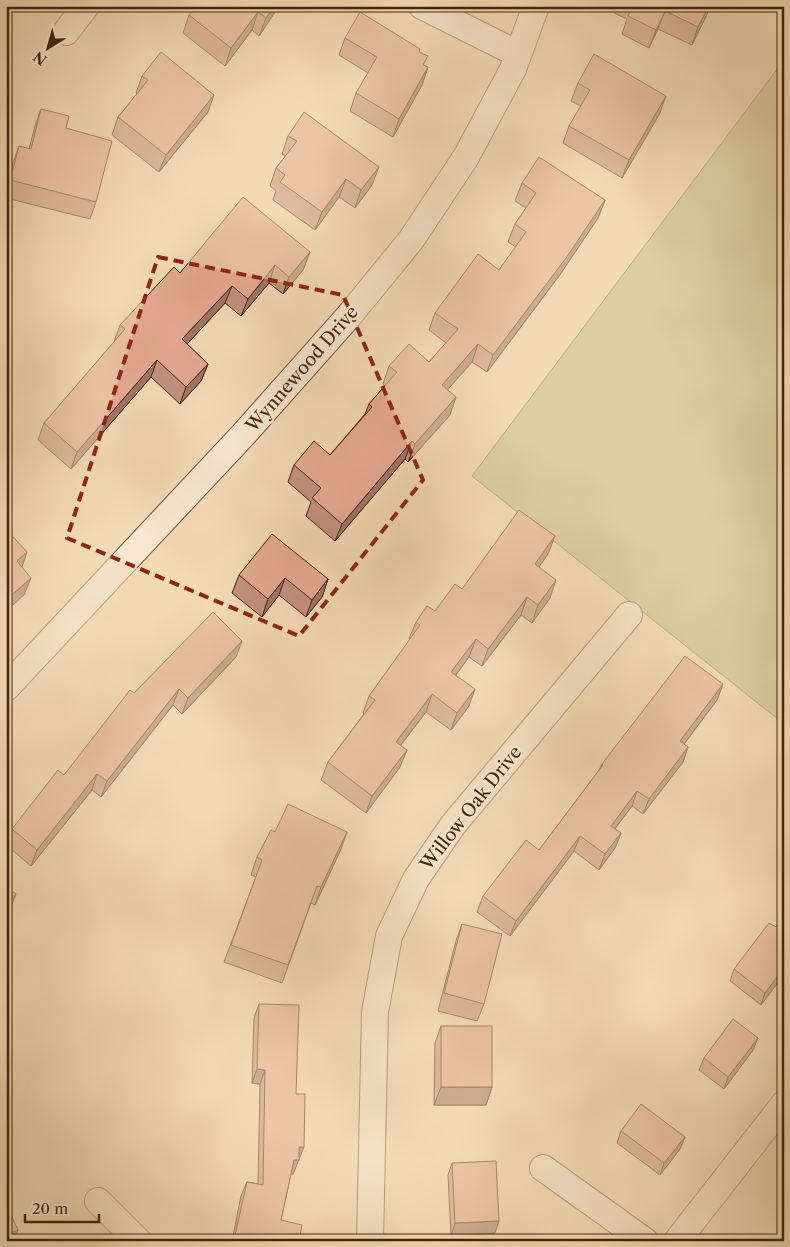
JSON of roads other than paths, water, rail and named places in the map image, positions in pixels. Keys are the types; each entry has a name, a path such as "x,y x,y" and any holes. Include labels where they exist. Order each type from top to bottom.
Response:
{"street":[{"path":"66,32 86,6"},
{"path":"422,6 518,54"},
{"name":"Wynnewood Drive","path":"6,688 243,435 348,317 411,240 466,157 513,69 536,6"},
{"name":"Willow Oak Drive","path":"370,1241 375,1012 389,936 416,879 453,825 629,615"},
{"path":"677,1241 784,1104"},
{"path":"543,1168 645,1241"},
{"path":"98,1201 138,1241"}]}
